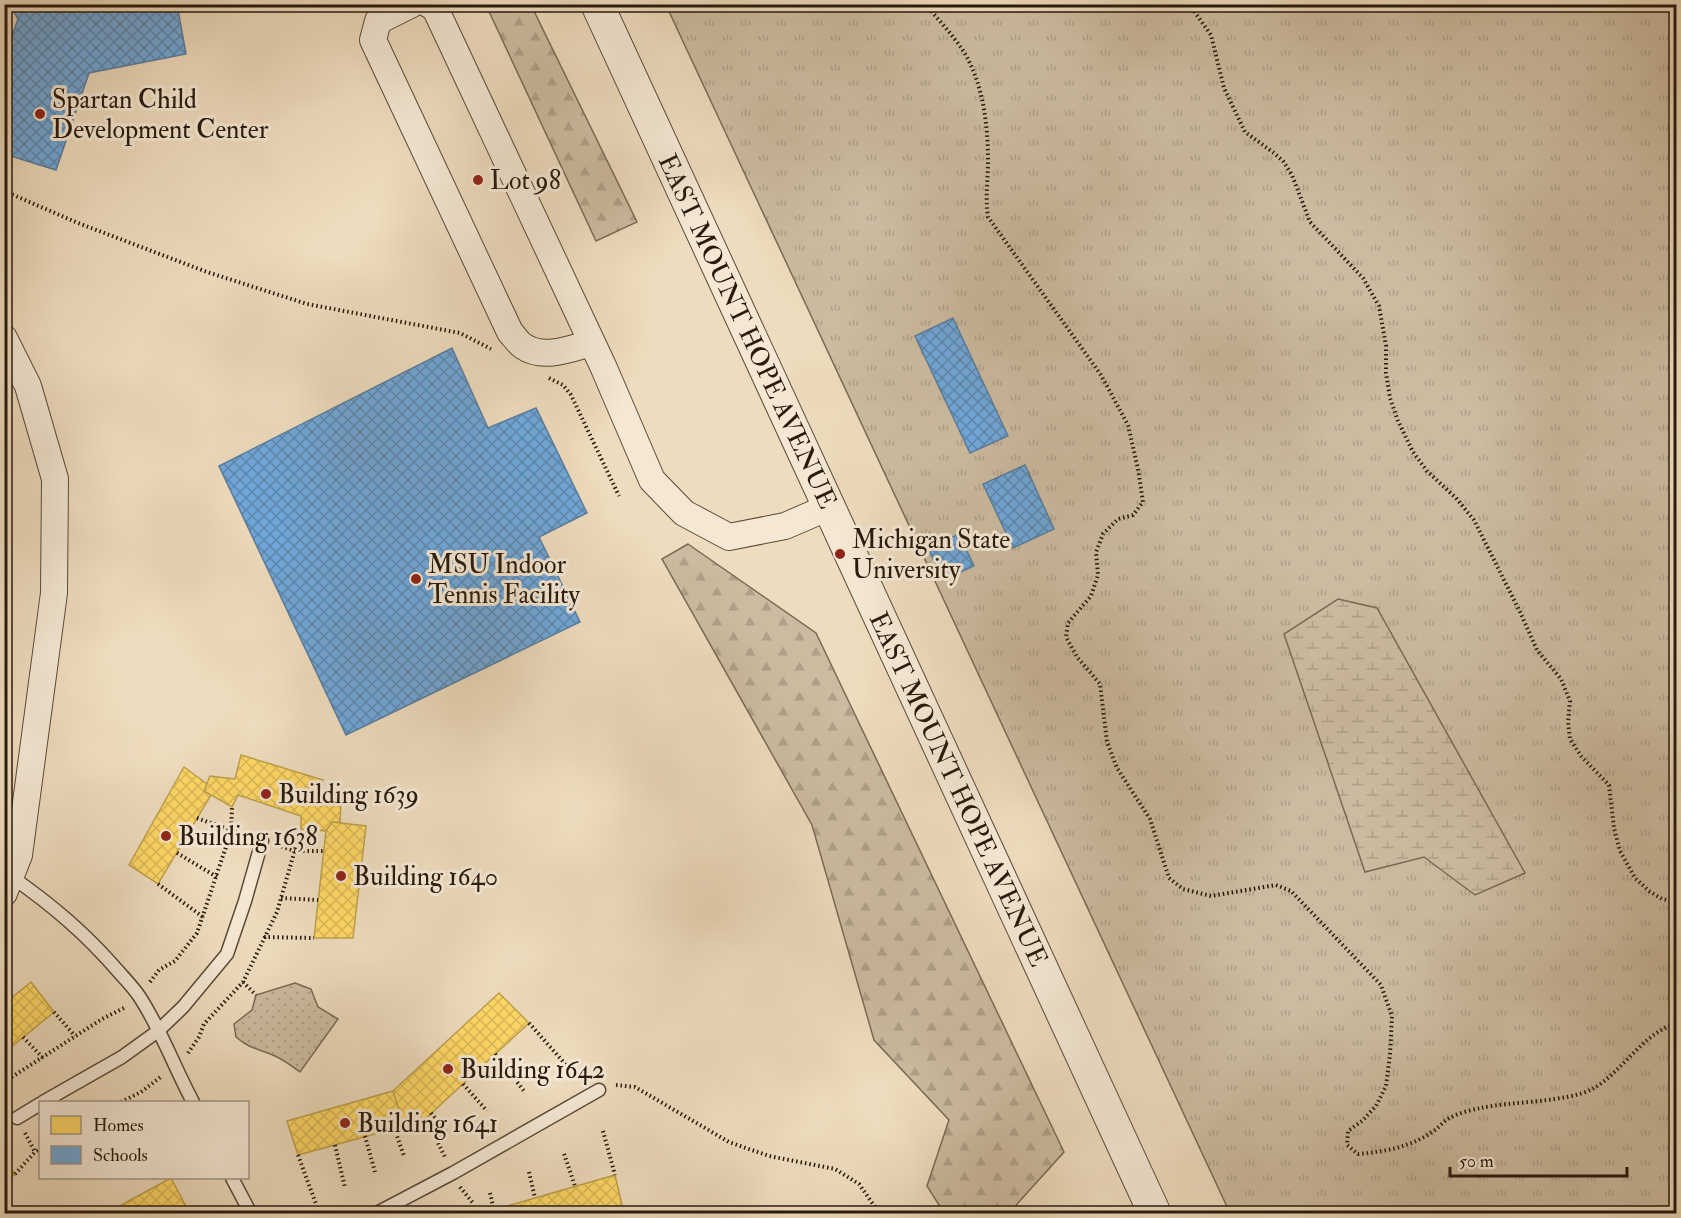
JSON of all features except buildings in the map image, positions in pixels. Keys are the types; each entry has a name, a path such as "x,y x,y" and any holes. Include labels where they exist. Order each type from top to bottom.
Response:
{"street":[{"path":"412,4 378,21 373,40 510,332 522,346 539,353 565,351 591,343"},
{"path":"428,4 435,8 591,343 652,480 684,513 729,537 785,526 829,507"},
{"name":"EAST MOUNT HOPE AVENUE","path":"597,4 1155,1214"},
{"path":"4,338 28,386 55,479 54,593 19,855 8,885"}],"lane":[{"path":"45,1101 122,1057 158,1031 183,1007 227,954 262,841"},
{"path":"8,885 58,911 98,948 138,995 193,1101"},
{"path":"375,1214 453,1173 599,1090"},
{"path":"17,1118 39,1105"},
{"path":"233,1179 251,1214"}],"path":[{"path":"926,4 964,52 978,85 986,120 988,217 1101,375 1128,425 1138,469 1143,502 1133,515 1118,519 1103,534 1096,552 1098,575 1091,596 1068,622 1066,638 1077,657 1100,684 1107,742 1117,768 1150,819 1169,878 1183,889 1211,896 1276,885 1291,891 1381,985 1392,1016 1386,1086 1376,1106 1362,1121 1348,1131 1347,1145 1358,1154 1380,1152 1401,1147 1432,1132 1451,1117 1471,1111 1572,1095 1593,1089 1616,1072 1641,1047 1667,1027 1677,1024"},
{"path":"1189,4 1211,34 1224,88 1245,132 1282,161 1292,175 1310,222 1363,278 1379,306 1386,346 1386,373 1390,398 1398,421 1413,452 1427,471 1456,498 1474,520 1537,650 1561,679 1570,701 1568,722 1570,739 1581,756 1609,786 1614,828 1620,851 1635,878 1649,891 1662,899 1677,902"},
{"path":"4,165 8,155"},
{"path":"4,191 78,223 207,272 307,304 460,333 501,355"},
{"path":"542,375 563,385 571,395 619,496"},
{"path":"4,1082 102,1018 129,1005 159,970 175,961 197,933 203,917 231,832 232,807"},
{"path":"177,853 217,877"},
{"path":"158,884 203,917"},
{"path":"281,898 318,900"},
{"path":"264,937 314,938"},
{"path":"243,982 256,996"},
{"path":"54,1012 75,1036"},
{"path":"529,1023 567,1066"},
{"path":"23,1037 42,1058"},
{"path":"495,1054 524,1091"},
{"path":"463,1084 487,1111"},
{"path":"599,1090 609,1084 635,1087 729,1142 769,1156 835,1170 859,1184 880,1214"},
{"path":"431,1113 447,1133"},
{"path":"394,1128 404,1156"},
{"path":"603,1131 615,1175"},
{"path":"365,1136 375,1172"},
{"path":"335,1145 345,1188"},
{"path":"15,1174 39,1150"},
{"path":"564,1154 575,1186"},
{"path":"298,1155 316,1204"},
{"path":"529,1172 535,1198"},
{"path":"490,1193 494,1210"}],"green space":[{"path":"486,5 531,5 637,222 596,241"},
{"path":"666,5 1676,5 1676,1213 1230,1213"},
{"path":"688,544 816,633 1064,1152 1009,1213 944,1213 927,1186 949,1120 874,1040 812,825 662,559"},
{"path":"1338,599 1377,608 1525,873 1475,895 1424,857 1365,872 1284,634"},
{"path":"295,983 311,989 318,1007 338,1019 300,1072 269,1053 250,1047 241,1041 236,1037 234,1024 252,1010 256,995"}],"place":[{"name":"Spartan Child Development Center","path":"40,114"},
{"name":"Lot 98","path":"478,180"},
{"name":"Michigan State University","path":"840,554"},
{"name":"MSU Indoor Tennis Facility","path":"416,579"},
{"name":"Building 1639","path":"266,794"},
{"name":"Building 1638","path":"166,836"},
{"name":"Building 1640","path":"341,876"},
{"name":"Building 1642","path":"448,1069"},
{"name":"Building 1641","path":"345,1123"}]}
